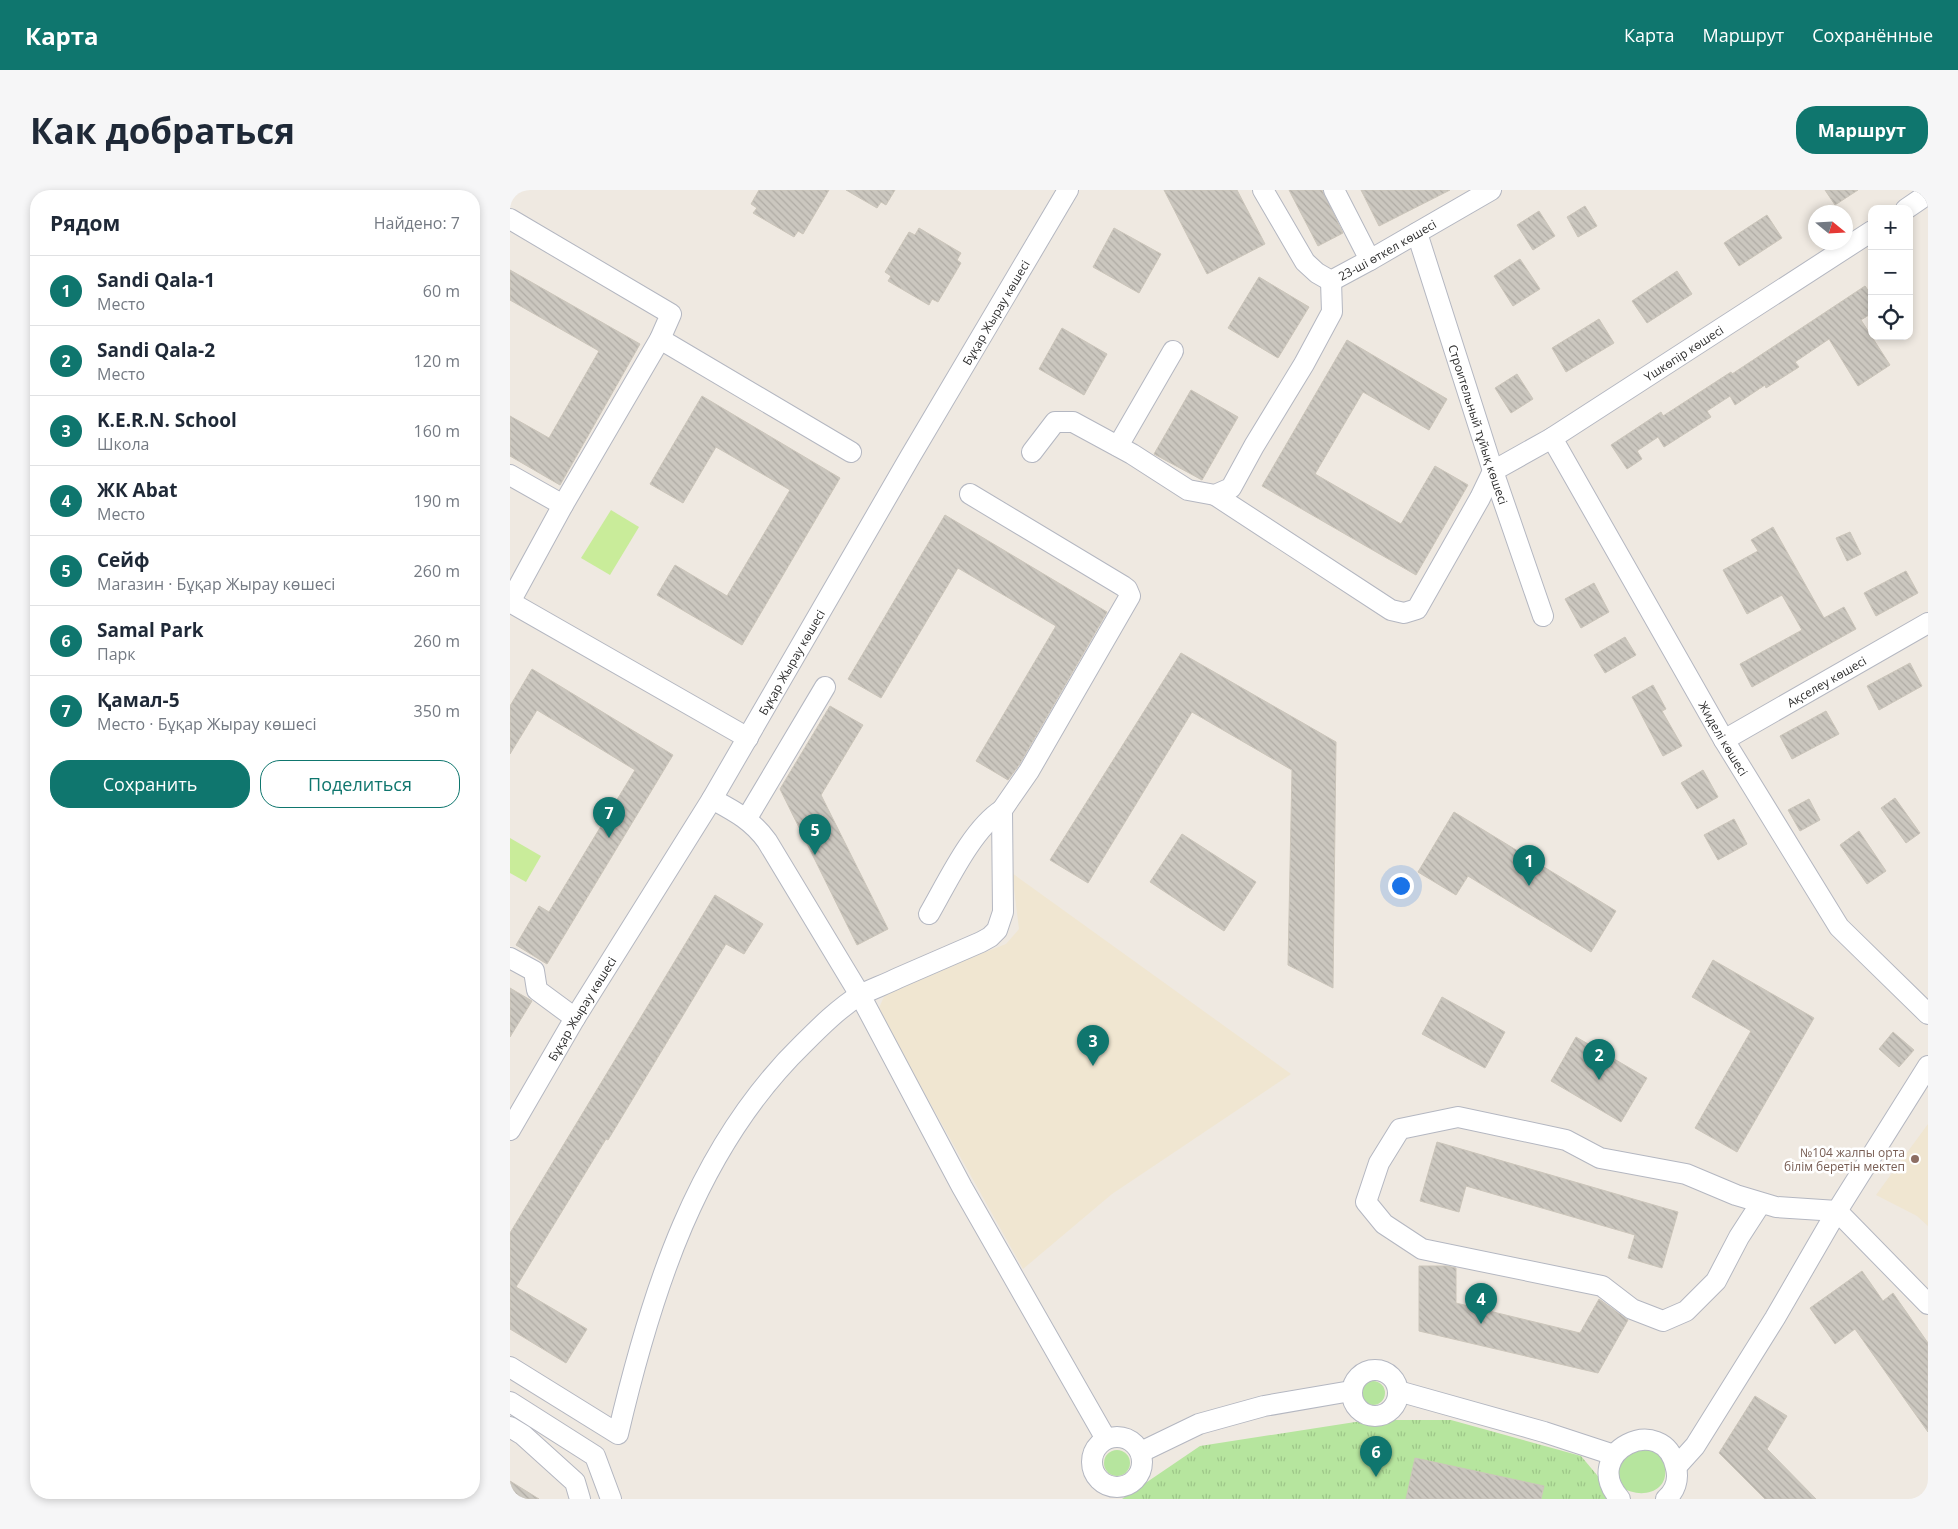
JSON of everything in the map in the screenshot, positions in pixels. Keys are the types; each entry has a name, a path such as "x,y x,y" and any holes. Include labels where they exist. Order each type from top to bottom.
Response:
{"street":[{"name":"Бұқар Жырау көшесі","path":"510,1130 575,1018 712,799 1068,190"},
{"name":"23-ші өткел көшесі","path":"1263,190 1305,262 1331,281 1491,190"},
{"path":"1334,190 1370,260"},
{"path":"1912,205 1928,195"},
{"path":"510,219 670,312 671,316 660,339 563,504 510,602 748,738"},
{"name":"Строительный тұйық көшесі","path":"1416,233 1493,471 1543,616"},
{"name":"Үшкөпір көшесі","path":"1493,471 1552,438 1868,234"},
{"path":"1215,496 1231,488 1304,364 1332,312 1331,281"},
{"path":"660,339 851,452"},
{"path":"1118,446 1173,351"},
{"path":"1032,452 1056,422 1073,422 1118,446 1188,490 1215,496 1391,610 1404,613 1418,608 1480,498 1493,471"},
{"name":"Жиделі көшесі","path":"1552,438 1724,740 1839,927 1928,1014"},
{"path":"510,475 563,504"},
{"path":"928,914 979,830 1002,810 1029,771 1130,596 1130,592 1123,586 970,494"},
{"name":"Ақселеу көшесі","path":"1724,740 1928,623"},
{"path":"747,818 824,687"},
{"path":"712,799 747,818 758,828 767,841 860,996 962,1187 1106,1439"},
{"path":"510,1367 618,1434 634,1362 654,1297 679,1229 712,1165 744,1113 781,1065 821,1026 860,996 981,942 997,930 1003,912 1002,810"},
{"path":"510,958 534,971 537,990 575,1018"},
{"path":"1676,1467 1695,1446 1775,1318 1837,1211 1928,1066"},
{"path":"1761,1202 1716,1281 1686,1311 1662,1322 1632,1309 1602,1286 1422,1249 1384,1224 1366,1202 1379,1163 1400,1129 1458,1117 1566,1140 1600,1158 1686,1174 1736,1195 1761,1202 1776,1207 1837,1211 1928,1304"},
{"path":"1375,1369 1386,1372 1395,1380 1398,1391 1396,1404 1387,1413 1375,1417 1363,1413 1354,1404 1352,1391 1355,1380 1364,1372 1375,1369"},
{"path":"1141,1452 1199,1424 1264,1406 1352,1391"},
{"path":"1398,1391 1544,1432 1614,1455"},
{"path":"510,1402 595,1456 611,1499"},
{"path":"510,1427 523,1435 575,1482 580,1499"},
{"path":"1114,1436 1132,1440 1141,1452 1143,1464 1141,1472 1136,1480 1129,1485 1112,1487 1103,1483 1093,1469 1094,1452 1098,1444 1106,1439 1114,1436"},
{"path":"1620,1499 1612,1490 1608,1472 1614,1455 1627,1443 1645,1439 1662,1444 1674,1458 1678,1476 1672,1497"}],"shaded area":[{"path":"1012,873 1291,1074 1112,1194 1023,1269 878,1010 887,990 1006,944 1019,929"},
{"name":"№104 жалпы орта білім беретін мектеп","path":"1928,1124 1928,1226 1917,1216 1876,1195"}],"green space":[{"path":"611,510 639,527 610,575 581,558"},
{"path":"510,838 541,856 526,882 510,873"},
{"path":"1373,1381 1382,1384 1385,1393 1382,1402 1373,1405 1364,1402 1361,1393 1364,1384"},
{"path":"1368,1420 1451,1420 1581,1456 1617,1499 1122,1499 1200,1446"},
{"path":"1656,1449 1665,1465 1665,1476 1658,1488 1651,1492 1636,1493 1621,1487 1614,1465 1623,1450"},
{"path":"1117,1450 1126,1454 1130,1463 1126,1472 1117,1476 1108,1472 1104,1463 1108,1454"}],"building":[{"path":"759,190 829,190 803,234 798,231 794,237 753,213 757,208 751,204"},
{"path":"846,190 895,190 886,205 881,202 877,208"},
{"path":"1164,190 1237,190 1265,244 1207,274"},
{"path":"1289,190 1322,190 1343,233 1318,246"},
{"path":"1361,190 1450,190 1379,226"},
{"path":"1825,190 1858,190 1835,205"},
{"path":"1585,206 1597,226 1578,237 1567,217"},
{"path":"1539,211 1555,236 1533,250 1517,225"},
{"path":"1767,215 1782,238 1739,266 1724,243"},
{"path":"919,228 961,253 957,260 961,263 938,302 932,299 929,305 888,281 891,276 885,272 909,232 915,235"},
{"path":"1114,228 1161,254 1139,293 1093,267"},
{"path":"1520,259 1540,289 1513,306 1494,276"},
{"path":"510,270 640,344 560,485 510,456 510,416 549,438 599,351 510,300"},
{"path":"1677,271 1692,294 1647,323 1632,301"},
{"path":"1259,277 1309,307 1278,358 1228,328"},
{"path":"1865,286 1868,290 1868,316 1861,320 1868,331 1868,340 1874,340 1890,365 1858,386 1829,339 1795,362 1799,367 1766,388 1765,385 1735,405 1730,396 1707,411 1711,417 1664,447 1658,437 1637,451 1642,459 1627,469 1611,445 1661,412 1663,416 1731,372 1732,374"},
{"path":"1599,319 1614,343 1566,372 1552,348"},
{"path":"1062,328 1107,354 1084,395 1039,369"},
{"path":"1347,340 1447,399 1429,430 1363,392 1315,474 1401,524 1435,466 1468,485 1416,575 1262,486"},
{"path":"1517,374 1533,399 1511,413 1495,388"},
{"path":"1191,390 1238,417 1202,480 1154,454"},
{"path":"702,396 840,478 742,645 657,595 675,565 727,596 790,490 716,447 683,503 650,484"},
{"path":"945,515 1107,612 1019,765 1008,780 976,761 1056,626 958,568 881,698 848,679"},
{"path":"1773,527 1824,618 1844,607 1856,629 1752,687 1740,664 1802,630 1782,595 1747,614 1723,570 1758,551 1751,540"},
{"path":"1850,532 1861,554 1847,561 1836,538"},
{"path":"1906,571 1918,593 1876,616 1864,593"},
{"path":"1594,583 1609,612 1581,628 1565,599"},
{"path":"1625,637 1636,655 1605,673 1594,655"},
{"path":"1181,653 1336,742 1333,988 1288,965 1292,770 1192,712 1088,883 1050,860"},
{"path":"1910,663 1922,686 1879,710 1867,686"},
{"path":"532,669 673,755 547,964 516,945 539,906 549,912 635,770 537,710 510,754 510,706"},
{"path":"1653,685 1666,709 1662,711 1682,746 1663,756 1632,697"},
{"path":"830,706 863,725 821,795 888,929 857,945 780,789"},
{"path":"1826,711 1839,734 1792,759 1780,736"},
{"path":"1703,770 1718,797 1697,809 1681,783"},
{"path":"1895,798 1920,833 1906,843 1881,808"},
{"path":"1809,799 1820,820 1800,831 1788,810"},
{"path":"1454,812 1616,911 1591,952 1468,876 1456,895 1418,872"},
{"path":"1734,819 1747,844 1718,860 1704,835"},
{"path":"1859,831 1886,871 1867,884 1840,845"},
{"path":"1182,834 1256,882 1224,931 1150,882"},
{"path":"715,895 763,924 744,954 726,944 608,1140 606,1139 516,1287 587,1329 566,1363 510,1329 510,1233"},
{"path":"1713,960 1814,1018 1737,1152 1695,1128 1751,1031 1692,997"},
{"path":"510,988 532,1001 510,1037"},
{"path":"1442,997 1505,1032 1485,1068 1422,1034"},
{"path":"1893,1032 1914,1050 1899,1067 1879,1049"},
{"path":"1576,1037 1647,1078 1621,1122 1551,1081"},
{"path":"1437,1142 1678,1212 1662,1268 1628,1258 1635,1235 1466,1186 1459,1212 1420,1201"},
{"path":"1419,1266 1447,1266 1456,1268 1456,1303 1580,1333 1599,1299 1628,1320 1598,1373 1419,1331"},
{"path":"1862,1271 1883,1301 1893,1293 1928,1343 1928,1432 1855,1329 1835,1344 1810,1308"},
{"path":"1755,1396 1787,1416 1767,1449 1816,1499 1765,1499 1719,1453"},
{"path":"1415,1458 1544,1486 1541,1499 1406,1499"},
{"path":"510,1481 539,1499 510,1499"}],"place":[{"name":"Қамал-5","path":"609,838"},
{"name":"Сейф","path":"815,855"},
{"name":"Sandi Qala-1","path":"1529,886"},
{"name":"K.E.R.N. School","path":"1093,1066"},
{"name":"Sandi Qala-2","path":"1599,1080"},
{"name":"№104 жалпы орта білім беретін мектеп","path":"1915,1159"},
{"name":"ЖК Abat","path":"1481,1324"},
{"name":"Samal Park","path":"1376,1477"}]}
